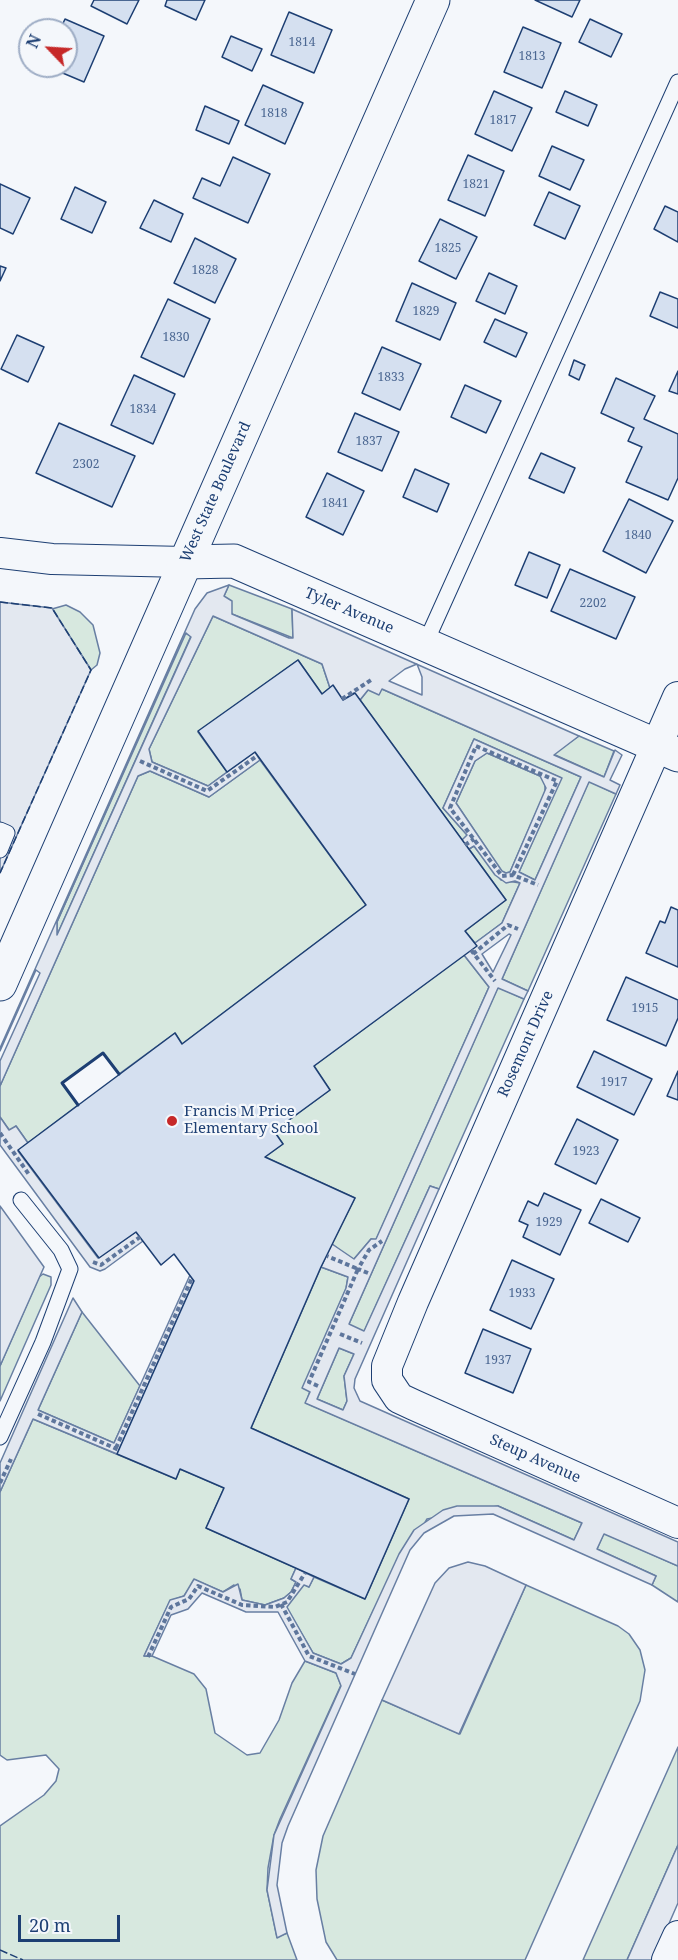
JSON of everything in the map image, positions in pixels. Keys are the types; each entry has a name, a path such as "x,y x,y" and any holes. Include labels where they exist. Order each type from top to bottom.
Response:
{"main road":[{"name":"West State Boulevard","path":"0,984 433,0"},
{"name":"Tyler Avenue","path":"185,561 234,561 667,750"}],"street":[{"name":"Tyler Avenue","path":"0,553 52,559 185,561"},
{"name":"Rosemont Drive","path":"393,1392 387,1380 387,1366 396,1343 667,750 678,697"},
{"name":"Steup Avenue","path":"393,1392 414,1406 678,1523"},
{"path":"668,1960 678,1936"}],"lane":[{"path":"425,644 678,82"},
{"path":"0,830 8,833 0,850"},
{"path":"0,1437 43,1342 70,1269 56,1243 21,1200"}],"path":[{"path":"342,699 371,680"},
{"path":"476,746 557,781 513,875 507,878 502,876 450,808 476,746"},
{"path":"140,761 207,791 257,756"},
{"path":"465,844 474,838"},
{"path":"513,875 538,885"},
{"path":"495,981 472,952 508,925 518,929"},
{"path":"86,1255 91,1262 101,1265 140,1237"},
{"path":"318,1386 309,1382 358,1269 369,1250 382,1241"},
{"path":"327,1256 368,1273"},
{"path":"32,1411 117,1449 192,1278"},
{"path":"340,1334 366,1345"},
{"path":"148,1657 171,1607 189,1599 198,1586 242,1605 259,1607 287,1602 296,1591 305,1573"},
{"path":"281,1604 309,1656 354,1674"}],"shaded area":[{"path":"229,585 292,609 293,638 232,614 224,596"},
{"path":"229,585 224,596 232,601 232,614 293,638 292,609 417,664 579,736 554,755 604,777 615,750 622,755 610,780 620,785 616,794 589,782 502,979 528,991 524,999 498,988 349,1324 364,1331 430,1186 439,1189 355,1379 354,1388 360,1401 678,1542 678,1566 604,1534 597,1549 656,1576 652,1585 493,1514 454,1516 424,1533 410,1550 288,1826 282,1843 277,1885 287,1933 277,1938 267,1890 274,1835 341,1686 336,1673 305,1661 278,1612 246,1612 202,1593 188,1609 171,1615 152,1656 144,1656 170,1600 184,1596 194,1579 223,1592 238,1584 242,1600 265,1605 284,1598 291,1592 296,1582 291,1579 296,1568 314,1577 309,1587 304,1585 287,1607 313,1653 341,1664 351,1658 399,1554 414,1530 443,1510 457,1506 498,1506 574,1540 582,1523 305,1403 310,1392 302,1388 346,1288 348,1277 321,1267 332,1244 354,1259 371,1239 376,1239 489,987 464,955 475,943 502,923 520,883 515,881 506,883 495,875 474,846 469,849 465,845 462,840 467,835 443,808 474,739 562,778 519,872 535,880 581,777 382,689 379,695 368,690 360,700 354,693 343,700 330,688 322,664 213,616 149,749 152,762 208,786 255,752 260,760 209,797 150,771 138,776 0,1086 0,1061 40,973 36,970 0,1051 0,1048 195,609 207,593","holes":["186,633 191,637 57,935 57,922","417,664 422,677 422,695 389,681 405,669","487,753 540,776 546,788 510,872 506,873 502,871 456,803 475,761","509,934 511,935 493,972 482,954","339,1348 354,1354 344,1376 347,1401 343,1410 317,1399"]},
{"path":"0,602 52,608 91,670 0,873"},
{"path":"66,605 80,612 93,625 100,653 97,665 91,670 52,609"},
{"path":"213,616 322,664 330,688 322,694 298,660 198,732 227,772 208,786 152,762 149,749"},
{"path":"185,633 191,636 57,935 57,922"},
{"path":"382,689 581,777 535,880 519,872 561,778 474,739 443,808 468,836 462,840 360,700 368,690"},
{"path":"579,736 614,751 604,777 553,754"},
{"path":"487,753 540,776 545,782 545,792 510,872 506,873 502,872 456,803 475,761"},
{"path":"260,760 366,905 182,1044 175,1033 119,1074 103,1053 62,1083 78,1105 28,1143 16,1126 10,1131 0,1117 0,1086 138,776 150,771 209,797"},
{"path":"589,781 616,794 528,991 502,979"},
{"path":"474,846 501,880 520,883 502,923 475,943 465,931 506,900 469,849"},
{"path":"464,955 489,987 376,1240 371,1239 354,1259 350,1258 332,1244 355,1198 265,1157 283,1144 274,1131 330,1090 314,1066"},
{"path":"498,987 524,999 439,1189 430,1186 364,1332 353,1328 349,1324"},
{"path":"0,1117 9,1130 16,1126 28,1143 18,1151 98,1258 136,1232 143,1241 105,1269 100,1271 90,1267 0,1145"},
{"path":"0,1206 44,1267 0,1366"},
{"path":"321,1267 348,1277 346,1289 303,1388 310,1391 306,1403 582,1523 574,1540 498,1506 427,1519 373,1611 351,1658 341,1664 313,1653 286,1607 304,1584 309,1587 314,1577 365,1599 409,1499 251,1428"},
{"path":"43,1274 51,1277 51,1285 0,1401 0,1366 39,1277"},
{"path":"190,1275 194,1281 117,1454 33,1419 0,1492 0,1463 73,1298 82,1312 38,1410 114,1443"},
{"path":"82,1312 140,1386 114,1443 38,1410"},
{"path":"339,1348 354,1354 344,1376 347,1401 343,1410 317,1399"},
{"path":"33,1419 176,1479 180,1469 224,1488 206,1528 296,1568 291,1579 296,1582 291,1592 284,1598 265,1605 242,1600 240,1589 234,1585 223,1592 195,1580 184,1596 170,1601 144,1656 152,1656 194,1674 206,1689 215,1733 247,1755 260,1753 279,1720 292,1683 305,1661 336,1673 341,1685 280,1819 274,1835 268,1868 267,1890 277,1937 287,1933 297,1960 0,1960 0,1826 44,1795 56,1781 59,1769 46,1755 7,1760 0,1755 0,1492"},
{"path":"604,1533 678,1566 678,1602 652,1585 656,1576 597,1549"},
{"path":"468,1562 485,1566 526,1585 459,1734 382,1700 435,1583 449,1568"},
{"path":"526,1585 618,1626 629,1634 640,1650 645,1670 640,1701 525,1960 337,1960 326,1942 317,1899 316,1870 323,1836 382,1700 460,1734"},
{"path":"678,1747 678,1845 627,1960 583,1960"},
{"path":"678,1845 678,1903 653,1960 627,1960"}],"building":[{"path":"94,0 139,0 127,24 91,6"},
{"path":"167,0 205,0 196,20 165,6"},
{"path":"535,0 580,0 572,17"},
{"path":"289,12 332,30 314,73 271,55"},
{"path":"590,19 622,34 611,57 579,42"},
{"path":"78,25 104,36 84,82 74,78 78,78"},
{"path":"523,27 561,43 542,88 504,72"},
{"path":"231,36 262,49 252,71 222,57"},
{"path":"263,85 303,103 285,144 245,125"},
{"path":"494,91 532,108 512,151 475,134"},
{"path":"565,91 597,105 588,126 556,112"},
{"path":"205,106 239,121 229,144 196,130"},
{"path":"552,146 584,160 570,190 539,176"},
{"path":"468,155 504,171 485,216 448,200"},
{"path":"233,157 270,174 248,223 193,198 202,178 220,186"},
{"path":"0,184 30,198 13,234 0,228"},
{"path":"75,187 106,202 92,233 61,219"},
{"path":"549,192 580,206 565,239 534,225"},
{"path":"154,200 183,214 171,242 140,228"},
{"path":"665,206 678,212 678,242 654,229"},
{"path":"440,219 477,237 456,279 419,261"},
{"path":"195,238 236,259 215,303 174,283"},
{"path":"0,266 6,268 0,281"},
{"path":"489,273 517,286 505,314 476,301"},
{"path":"412,283 456,303 440,340 396,321"},
{"path":"660,292 678,299 678,328 650,316"},
{"path":"168,299 210,319 184,377 141,357"},
{"path":"495,319 527,333 516,357 484,342"},
{"path":"17,335 44,347 28,382 1,369"},
{"path":"382,347 421,364 400,410 362,393"},
{"path":"574,360 585,365 579,380 569,375"},
{"path":"678,371 678,394 669,391"},
{"path":"134,375 175,394 153,444 111,425"},
{"path":"616,378 655,396 644,419 678,434 678,478 668,500 626,482 642,447 628,441 634,428 601,413"},
{"path":"465,385 501,401 486,433 451,417"},
{"path":"355,413 399,432 382,471 338,452"},
{"path":"59,423 135,456 112,507 36,473"},
{"path":"541,453 575,468 564,493 529,478"},
{"path":"415,469 449,484 437,512 403,497"},
{"path":"327,473 364,491 343,535 306,517"},
{"path":"629,499 673,521 646,573 603,551"},
{"path":"529,552 560,565 547,598 515,585"},
{"path":"570,569 635,597 616,639 551,611"},
{"name":"Francis M Price Elementary School","path":"298,660 322,694 333,685 343,700 355,693 506,900 465,931 477,946 314,1066 330,1090 274,1131 283,1144 265,1157 355,1198 321,1267 251,1428 409,1499 365,1599 206,1528 224,1488 180,1469 176,1479 117,1454 194,1281 174,1254 161,1265 136,1232 99,1258 18,1150 175,1033 182,1044 366,905 255,752 227,772 198,731"},
{"path":"671,907 678,910 678,967 646,953 660,921 665,923"},
{"path":"626,977 678,1000 678,1018 666,1046 607,1020"},
{"path":"594,1051 652,1079 634,1115 577,1087"},
{"path":"678,1071 678,1100 667,1096"},
{"path":"577,1119 618,1140 596,1184 555,1164"},
{"path":"544,1193 581,1210 560,1255 523,1237 528,1225 519,1221 528,1201 538,1206"},
{"path":"601,1199 640,1218 628,1242 589,1223"},
{"path":"512,1260 554,1279 531,1329 490,1310"},
{"path":"483,1329 531,1349 513,1393 465,1373"}],"fence":[{"path":"0,602 52,608 91,670 0,873"},
{"path":"0,1950 23,1960"}],"wall":[{"path":"78,1105 62,1083 103,1053 119,1074"}],"place":[{"name":"Francis M Price Elementary School","path":"172,1121"}]}
